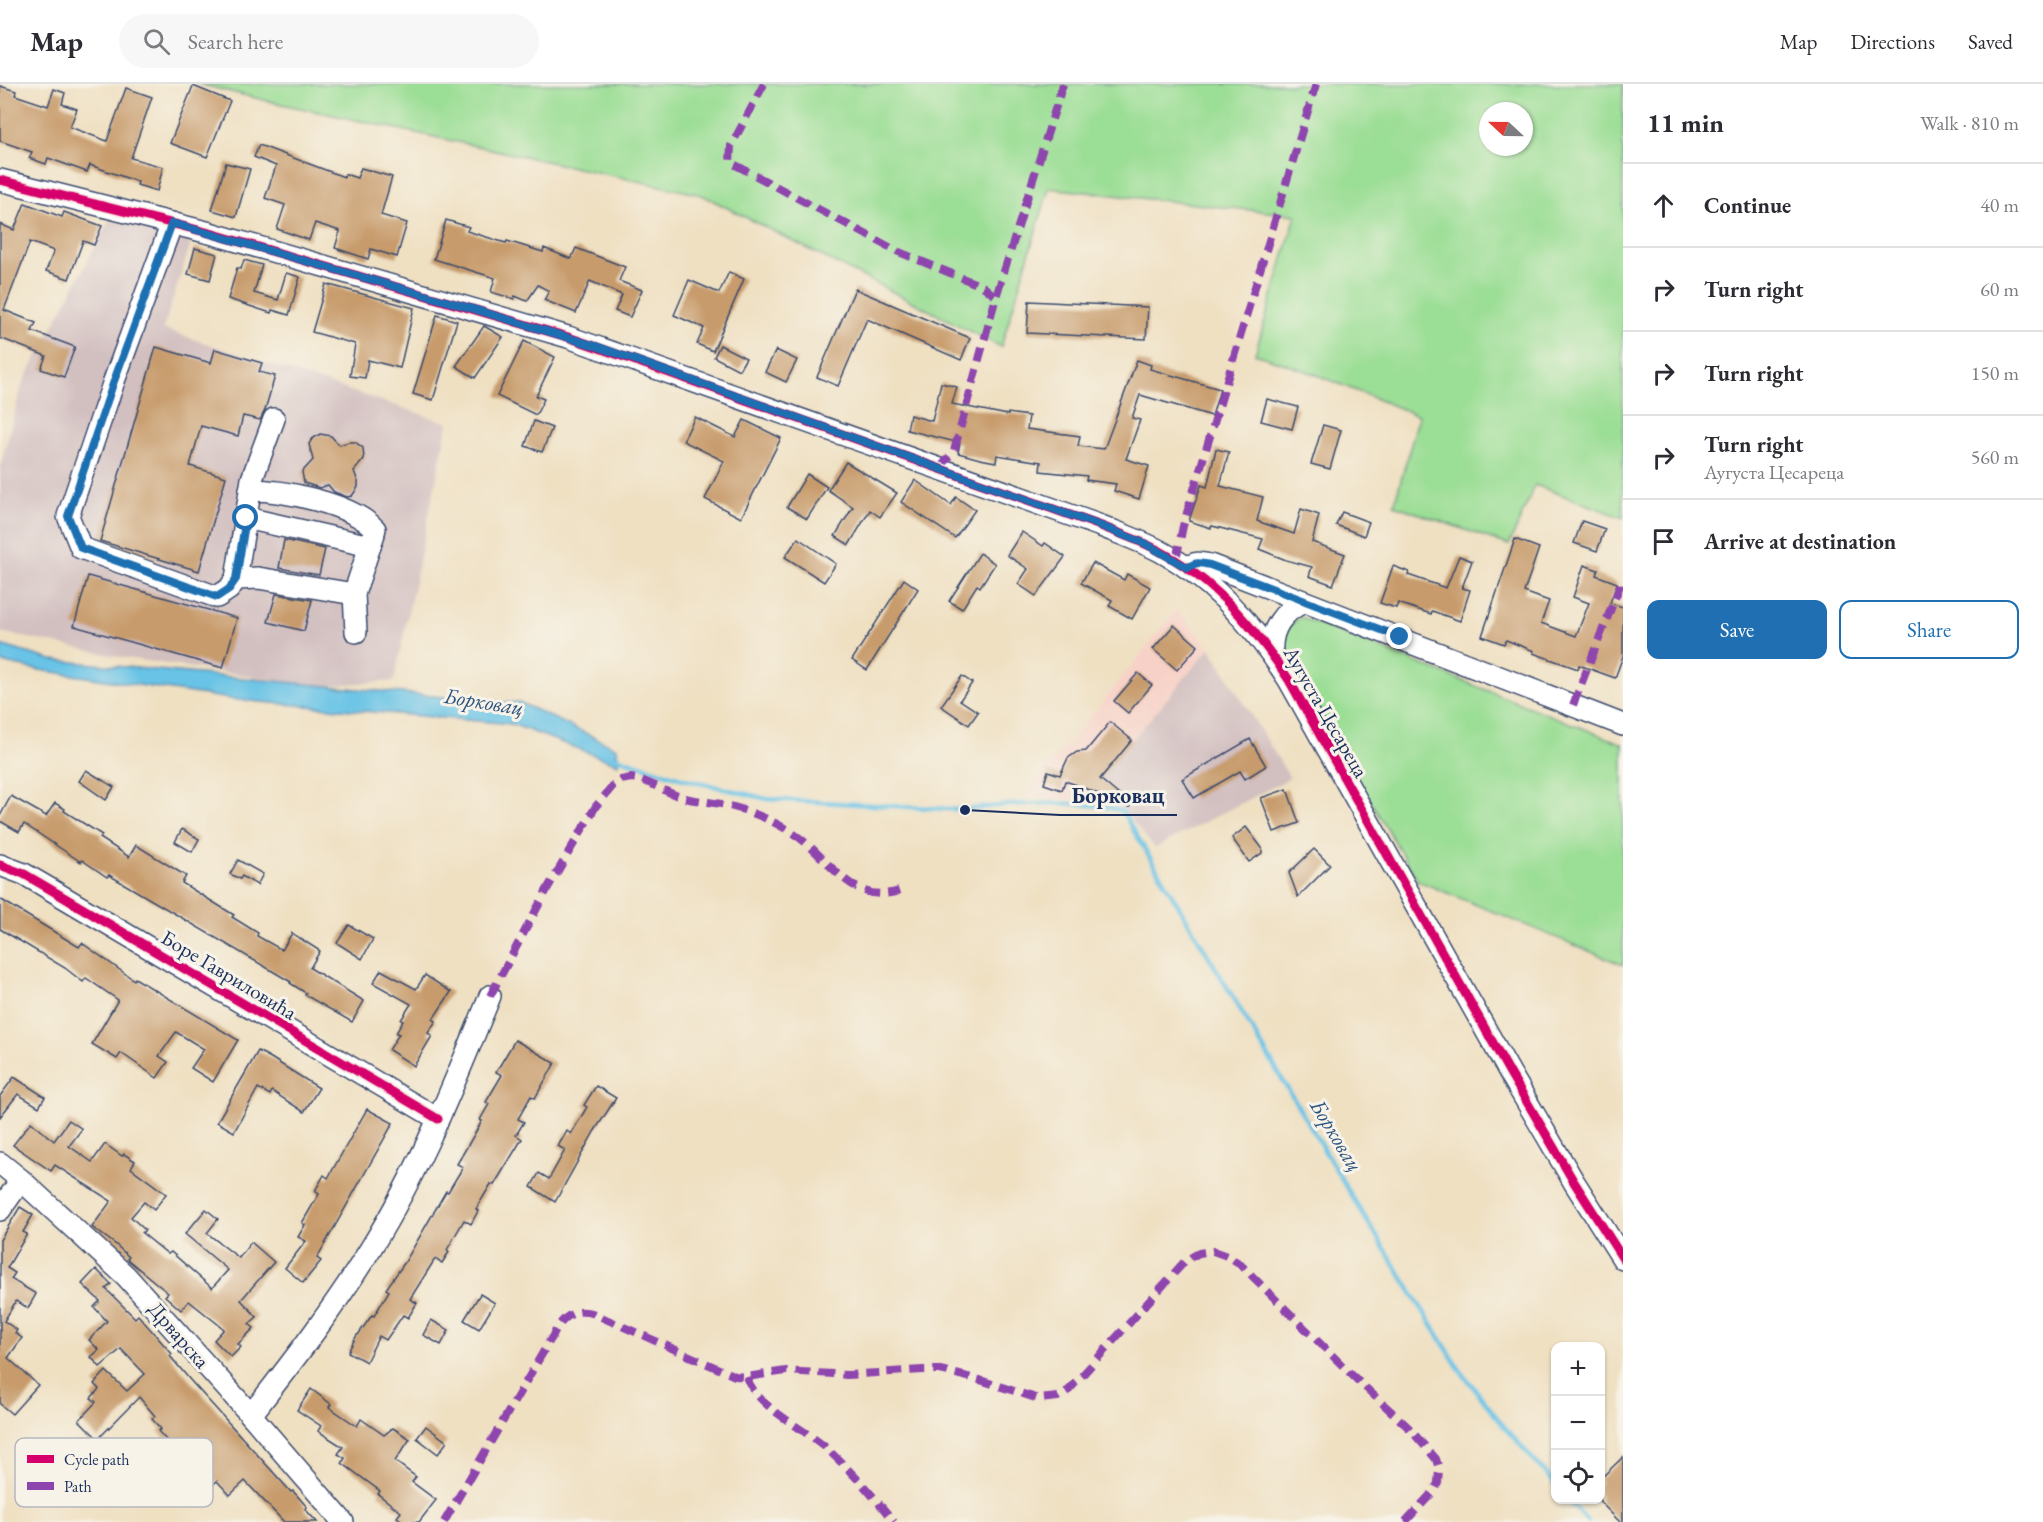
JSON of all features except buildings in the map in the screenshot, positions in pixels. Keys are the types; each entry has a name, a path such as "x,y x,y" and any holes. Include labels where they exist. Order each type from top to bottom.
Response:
{"street":[{"name":"Аугуста Цесареца","path":"0,180 172,223 437,298 596,346 1119,533 1161,552 1188,568 1230,604 1272,653 1306,709 1521,1092 1623,1259"},
{"path":"172,223 114,381 68,516 81,548 217,597 229,589 236,579 252,479 274,419"},
{"path":"250,490 272,490 345,508 370,523 375,531"},
{"path":"246,518 375,531"},
{"path":"357,632 354,594 375,531"},
{"path":"1188,568 1198,562 1210,565 1623,725"},
{"path":"236,579 258,578 354,594"},
{"path":"1272,653 1273,635 1278,624 1289,611 1304,602"},
{"name":"Боре Гавриловића","path":"0,866 24,874 438,1119"},
{"path":"251,1415 330,1313 372,1246 406,1185 438,1119 490,996"},
{"name":"Дрварска","path":"0,1163 126,1276 343,1522"},
{"path":"0,1210 21,1180"}],"shaded area":[{"path":"111,217 192,240 163,329 448,423 394,681 318,686 120,657 0,632 0,467 22,385"},
{"path":"1177,610 1210,648 1089,790 1086,800 1021,797 1084,725"},
{"path":"1210,648 1290,778 1155,848 1119,805 1089,791"}],"green space":[{"path":"198,84 1623,84 1623,518 1535,485 1509,545 1394,505 1419,416 1312,373 1255,354 1296,215 1049,188 1001,347 702,195"},
{"path":"1301,617 1623,744 1623,965 1418,881 1282,653 1285,629"}],"water":[{"path":"0,645 52,660 507,703 519,702 617,748 618,764 512,724 238,700 33,669 0,662"}],"waterway":[{"name":"Борковац","path":"612,756 680,778 767,799 965,810 1023,804 1065,804 1105,807 1122,811 1351,1195 1460,1370 1506,1429 1551,1479"},
{"name":"Борковац","path":"1572,1504 1588,1522"}],"marked path":[{"path":"764,84 731,146 730,162 899,252 984,287 996,297"},
{"path":"940,468 954,451 996,297 1063,84"},
{"path":"1176,560 1183,526 1316,84"},
{"path":"1573,705 1623,578"},
{"path":"490,996 549,886 596,806 621,780 639,779 681,797 726,805 754,813 797,836 855,886 868,892 882,894 899,891"},
{"path":"444,1522 559,1325 573,1313 592,1313 735,1376 747,1377 786,1371 847,1375 940,1370 1039,1399 1058,1397 1069,1390 1186,1260 1199,1253 1213,1251 1239,1263 1409,1428 1436,1459 1439,1469 1438,1483 1434,1491 1405,1522"},
{"path":"747,1377 752,1388 769,1407 825,1447 861,1483 894,1522"}],"cycle path":[{"path":"0,180 210,233 568,337 1101,526 1146,544 1180,563 1199,576 1233,607 1263,642 1289,680 1510,1073 1574,1182 1623,1259"},
{"path":"0,865 24,874 43,885 438,1119"}],"place":[{"name":"Борковац","path":"965,810"}],"route":[{"path":"246,518 236,579 229,589 217,597 81,548 68,516 114,381 172,223 596,346 1101,526 1146,544 1188,568 1198,562 1210,565 1400,637"}]}
